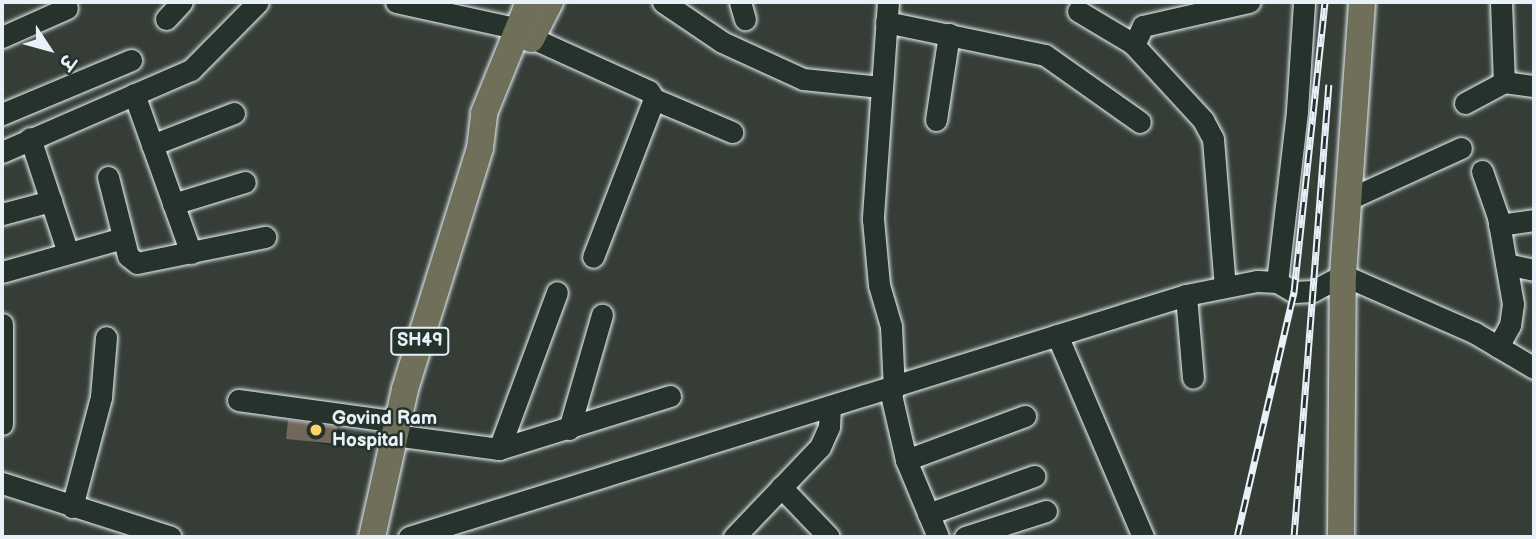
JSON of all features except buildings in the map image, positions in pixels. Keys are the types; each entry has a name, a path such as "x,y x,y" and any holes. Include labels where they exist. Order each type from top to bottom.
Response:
{"main road":[{"name":"SH49","path":"528,32 529,2"},
{"name":"SH49","path":"372,537 396,429 480,148 484,113 528,32 550,2"},
{"path":"1341,537 1343,275 1362,2"}],"street":[{"path":"166,19 182,2"},
{"path":"2,152 200,64 258,2"},
{"path":"397,2 528,32 649,91 654,99 732,132"},
{"path":"663,2 722,41 803,79 881,87"},
{"path":"1134,45 1143,26 1250,2"},
{"path":"1278,282 1304,2"},
{"path":"1501,2 1504,82"},
{"path":"2,37 67,8"},
{"path":"1078,11 1134,45 1203,120 1213,139 1225,287"},
{"path":"937,537 906,460 892,389 891,327 879,285 873,219 887,12 949,34 1045,55 1140,122"},
{"path":"936,120 949,34"},
{"path":"2,114 131,60"},
{"path":"1465,103 1504,82 1534,86"},
{"path":"134,94 191,253"},
{"path":"593,257 654,99"},
{"path":"152,145 234,113"},
{"path":"30,138 68,253"},
{"path":"1349,199 1461,148"},
{"path":"1482,172 1499,225 1513,315 1498,347"},
{"path":"108,177 128,256 136,263 265,237"},
{"path":"173,204 245,182"},
{"path":"2,214 51,201"},
{"path":"1499,225 1534,219"},
{"path":"2,272 123,237"},
{"path":"1506,264 1534,270"},
{"path":"409,537 892,389 1186,295 1225,287 1278,282 1294,292 1313,291 1343,275 1498,347 1534,368"},
{"path":"499,449 557,292"},
{"path":"1186,295 1193,378"},
{"path":"569,429 602,315"},
{"path":"2,324 2,424"},
{"path":"1057,335 1143,537"},
{"path":"72,507 101,397 106,337"},
{"path":"238,400 499,449 670,396"},
{"path":"734,537 826,438 830,406"},
{"path":"906,460 1025,416"},
{"path":"928,514 1034,476"},
{"path":"2,483 171,537"},
{"path":"781,487 829,537"},
{"path":"965,537 1018,529 1046,511"}],"railway":[{"path":"1237,537 1294,292 1325,2"},
{"path":"1294,537 1329,84"}],"place":[{"name":"Govind Ram Hospital","path":"316,430"}]}
